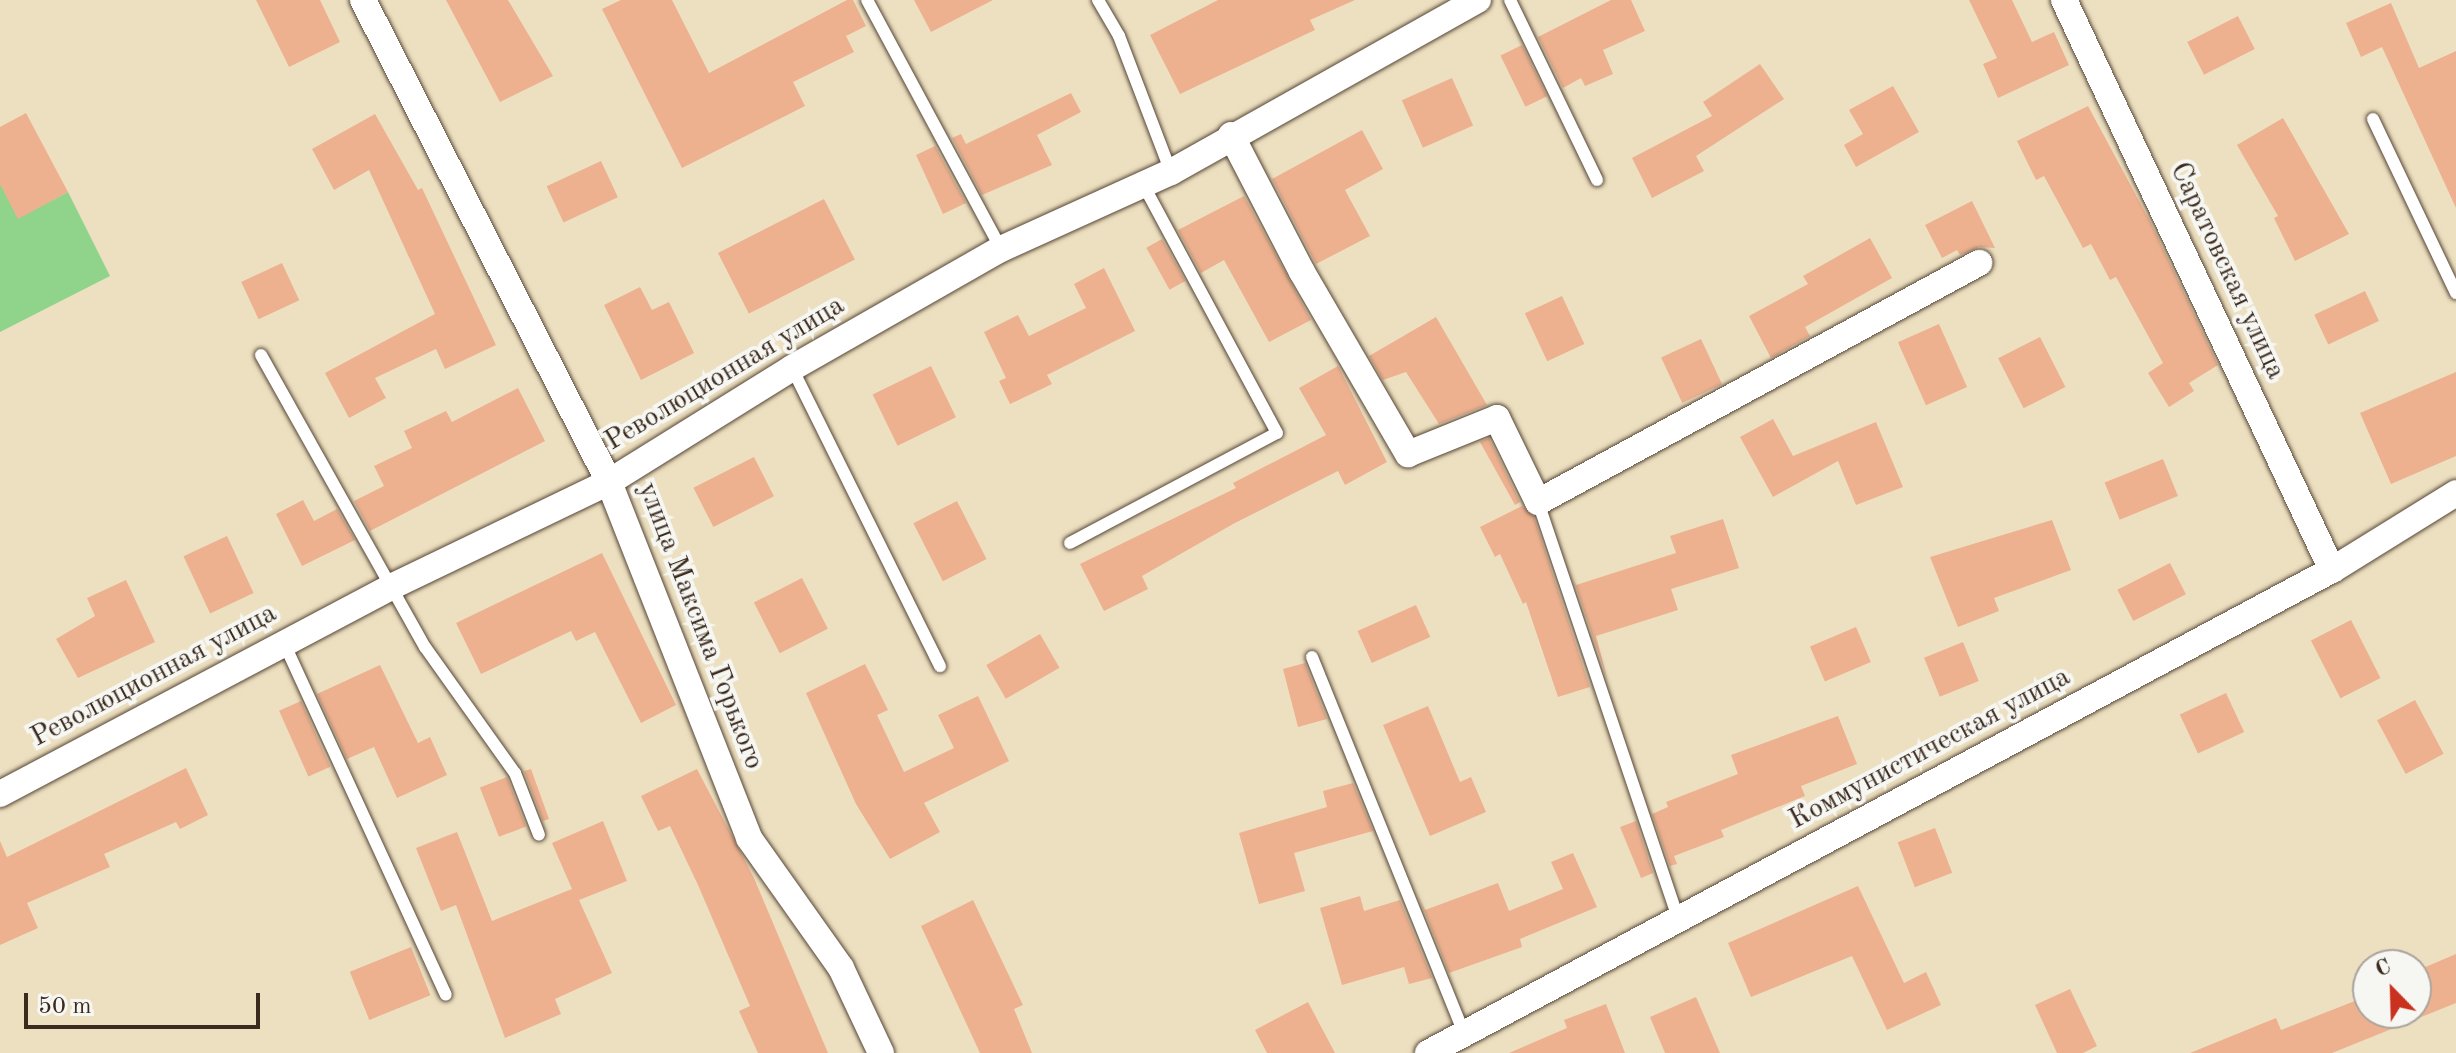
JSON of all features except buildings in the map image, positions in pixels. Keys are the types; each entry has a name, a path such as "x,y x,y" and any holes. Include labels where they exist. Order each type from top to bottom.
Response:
{"street":[{"name":"улица Максима Горького","path":"363,0 609,482 749,838 841,968 881,1053"},
{"name":"Революционная улица","path":"0,794 393,586 609,482 792,368 1001,249 1142,182 1171,172 1231,135 1478,0"},
{"name":"Саратовская улица","path":"2064,0 2332,570"},
{"path":"1231,135 1302,272 1408,454 1497,418 1538,502 1979,263"},
{"name":"Коммунистическая улица","path":"1428,1053 2332,570 2456,493"}],"lane":[{"path":"867,0 1001,249"},
{"path":"1098,0 1119,36 1171,172"},
{"path":"1510,0 1597,180"},
{"path":"2373,119 2456,293"},
{"path":"1070,543 1277,433 1142,182"},
{"path":"261,355 425,647 515,773 539,835"},
{"path":"792,368 940,666"},
{"path":"1538,502 1678,919"},
{"path":"284,643 446,995"},
{"path":"1312,657 1464,1034"}],"green space":[{"path":"0,183 18,218 68,192 110,276 0,332"}]}
